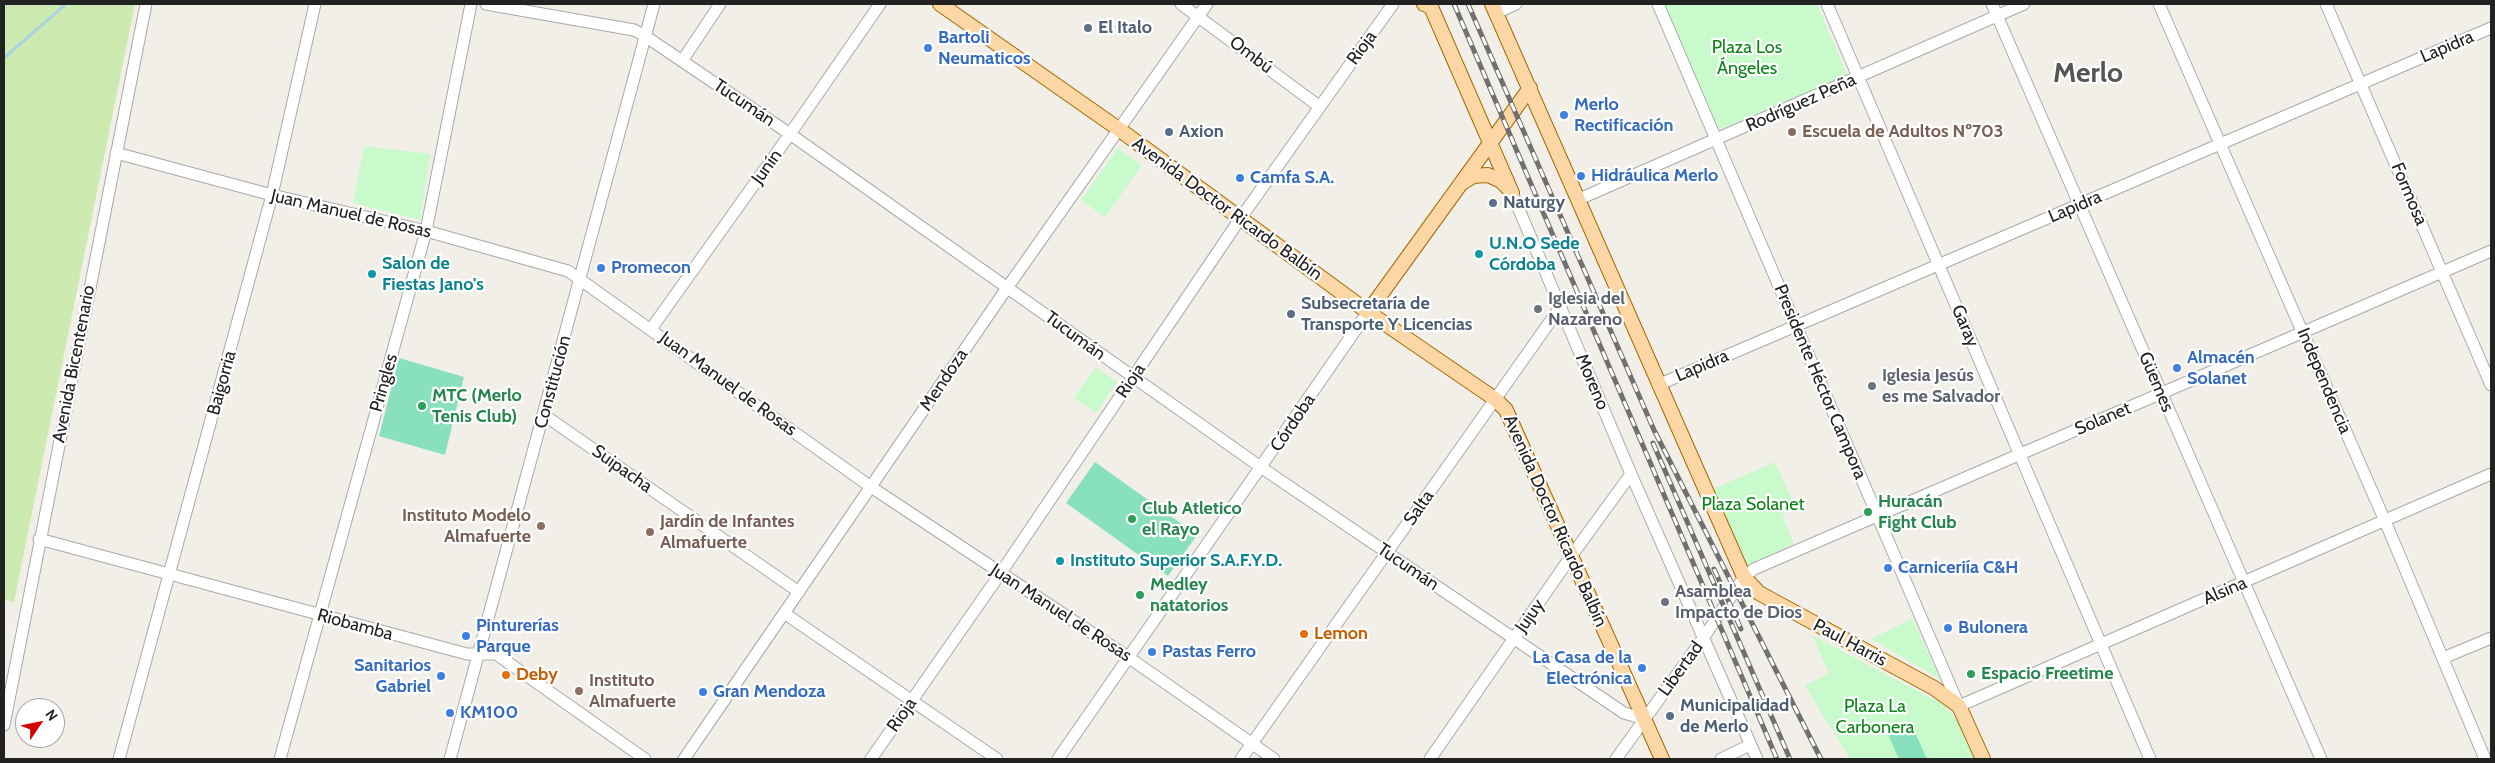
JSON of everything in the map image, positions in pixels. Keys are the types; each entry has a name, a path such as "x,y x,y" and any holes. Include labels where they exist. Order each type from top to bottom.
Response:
{"main road":[{"name":"Avenida Doctor Ricardo Balbín","path":"940,4 1120,130 1368,312 1495,399 1512,419 1662,759"},
{"name":"Moreno","path":"1428,5 1512,193"},
{"path":"1494,8 1658,385 1744,577"},
{"name":"Córdoba","path":"1368,312 1530,88"},
{"path":"1461,183 1473,176 1488,175 1501,181 1512,193"},
{"name":"Paul Harris","path":"1744,577 1759,593 1934,688 1959,706"},
{"name":"Presidente Héctor Campora","path":"1959,706 1983,759"}],"street":[{"name":"Avenida Bicentenario","path":"4,724 146,4"},
{"name":"Baigorria","path":"119,759 272,195 315,4"},
{"name":"Pringles","path":"280,759 426,231 471,4"},
{"name":"Tucumán","path":"486,4 634,30 645,36 790,134 1262,468 1624,713 1645,719"},
{"name":"Constitución","path":"450,759 654,4"},
{"path":"682,61 720,4"},
{"name":"Junín","path":"651,329 880,4"},
{"name":"Ombú","path":"1182,4 1320,107"},
{"name":"Mendoza","path":"684,759 1007,288 1207,4"},
{"name":"Rioja","path":"871,759 1000,574 1240,219 1393,4"},
{"path":"1494,8 1516,4"},
{"name":"Presidente Héctor Campora","path":"1658,4 1959,706"},
{"name":"Garay","path":"1827,4 2150,759"},
{"name":"Güemes","path":"1992,4 2321,759"},
{"name":"Rodríguez Peña","path":"1577,200 2024,4"},
{"name":"Independencia","path":"2159,4 2385,520 2485,759"},
{"name":"Formosa","path":"2326,4 2491,385"},
{"name":"Lapidra","path":"1658,385 2491,28"},
{"name":"Juan Manuel de Rosas","path":"116,153 272,195 426,231 568,271 871,487 1128,657 1274,759"},
{"name":"Moreno","path":"1512,193 1756,759"},
{"name":"Solanet","path":"1744,577 1754,569 2491,251"},
{"name":"Salta","path":"1241,759 1388,553 1560,306"},
{"name":"Córdoba","path":"1058,759 1262,468 1368,312"},
{"name":"Suipacha","path":"544,415 799,592"},
{"name":"Jujuy","path":"1430,759 1572,555 1632,474"},
{"name":"Alsina","path":"1959,706 2491,474"},
{"name":"Riobamba","path":"39,539 318,616 466,654 496,654 644,759"},
{"name":"Libertad","path":"1616,759 1704,638 1744,577"},
{"path":"784,614 996,759"},
{"path":"2443,658 2491,638"},
{"path":"1720,759 1750,745"}],"green space":[{"path":"135,4 14,602 4,600 4,5"},
{"name":"Plaza Los Ángeles","path":"1664,4 1817,4 1847,75 1719,130"},
{"path":"364,146 430,154 420,220 353,203"},
{"path":"1118,148 1142,165 1105,217 1081,200"},
{"name":"MTC (Merlo Tenis Club)","path":"399,358 464,377 445,455 379,436"},
{"path":"1096,367 1117,382 1096,413 1074,398"},
{"name":"Club Atletico el Rayo","path":"1095,462 1197,535 1168,576 1066,503"},
{"name":"Plaza Solanet","path":"1775,462 1796,508 1782,515 1794,544 1747,565 1713,489"},
{"path":"1912,619 1940,679 1871,639"},
{"name":"Plaza La Carbonera","path":"1812,635 1942,704 1958,721 1974,759 1850,759 1805,686 1829,673"},
{"path":"1910,722 1927,759 1899,759 1887,732"}],"waterway":[{"path":"4,58 66,4"}],"railway":[{"path":"1454,4 1777,759"},
{"path":"1468,4 1654,430 1821,759"},
{"path":"1653,443 1790,759"},
{"path":"1714,569 1741,629"}],"place":[{"name":"El Italo","path":"1088,28"},
{"name":"Bartoli Neumaticos","path":"928,48"},
{"name":"Merlo Rectificación","path":"1564,115"},
{"name":"Axion","path":"1169,132"},
{"name":"Escuela de Adultos Nº703","path":"1792,132"},
{"name":"Hidráulica Merlo","path":"1581,176"},
{"name":"Camfa S.A.","path":"1240,178"},
{"name":"Naturgy","path":"1493,203"},
{"name":"U.N.O Sede Córdoba","path":"1479,254"},
{"name":"Promecon","path":"601,268"},
{"name":"Salon de Fiestas Jano's","path":"372,274"},
{"name":"Iglesia del Nazareno","path":"1538,309"},
{"name":"Subsecretaría de Transporte Y Licencias","path":"1291,314"},
{"name":"Almacén Solanet","path":"2177,368"},
{"name":"Iglesia Jesús es me Salvador","path":"1872,386"},
{"name":"MTC (Merlo Tenis Club)","path":"422,406"},
{"name":"Huracán Fight Club","path":"1868,512"},
{"name":"Club Atletico el Rayo","path":"1132,519"},
{"name":"Instituto Modelo Almafuerte","path":"541,526"},
{"name":"Jardín de Infantes Almafuerte","path":"650,532"},
{"name":"Instituto Superior S.A.F.Y.D.","path":"1060,561"},
{"name":"Carniceriía C&H","path":"1888,568"},
{"name":"Medley natatorios","path":"1140,595"},
{"name":"Asamblea Impacto de Dios","path":"1665,602"},
{"name":"Bulonera","path":"1948,628"},
{"name":"Lemon","path":"1304,634"},
{"name":"Pinturerías Parque","path":"466,636"},
{"name":"Pastas Ferro","path":"1152,652"},
{"name":"La Casa de la Electrónica","path":"1642,668"},
{"name":"Espacio Freetime","path":"1971,674"},
{"name":"Deby","path":"506,675"},
{"name":"Sanitarios Gabriel","path":"441,676"},
{"name":"Instituto Almafuerte","path":"579,691"},
{"name":"Gran Mendoza","path":"703,692"},
{"name":"KM100","path":"450,713"},
{"name":"Municipalidad de Merlo","path":"1670,716"}],"district":[{"name":"Merlo","path":"2088,74"}]}
